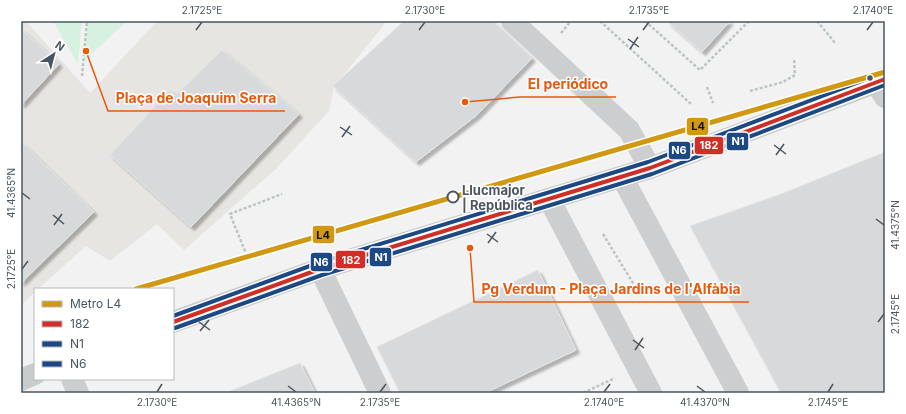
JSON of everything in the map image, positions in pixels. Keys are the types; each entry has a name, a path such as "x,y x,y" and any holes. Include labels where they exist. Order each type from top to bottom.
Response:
{"main road":[{"path":"174,322 320,268 549,200 650,168 882,86"},
{"path":"21,380 34,374"}],"street":[{"path":"512,21 629,130 650,168"},
{"path":"622,177 738,393"},
{"path":"549,200 651,393"},
{"path":"320,268 380,393"},
{"path":"72,380 78,393"}],"path":[{"path":"82,76 87,21"},
{"path":"600,21 691,104"},
{"path":"645,21 700,70 749,21"},
{"path":"817,21 836,44"},
{"path":"750,91 783,82 795,75 794,58"},
{"path":"707,87 713,103"},
{"path":"246,256 230,214 282,194"},
{"path":"603,234 641,296"},
{"path":"583,393 621,375"}],"shaded area":[{"path":"21,21 26,21 90,93 157,21 387,21 334,87 329,111 276,169 184,250 157,224 110,261 86,246 39,288 34,288 34,293 21,305"}],"green space":[{"path":"53,21 82,21 78,64"},
{"path":"88,21 127,21 84,61"}],"building":[{"path":"404,21 493,21 532,58 477,115 416,162 333,86"},
{"path":"667,21 730,21 702,52"},
{"path":"21,29 59,64 21,105"},
{"path":"222,50 299,114 191,227 110,155 170,90 175,96"},
{"path":"21,142 94,212 21,283"},
{"path":"885,152 885,393 781,393 690,226 781,194"},
{"path":"538,270 576,350 485,393 400,393 377,347"},
{"path":"300,363 315,393 228,393 228,392"}],"metro line":[{"name":"L4","path":"139,288 885,72"}],"transit line":[{"name":"N6","path":"174,316 318,263 648,162 883,73"},
{"name":"182","path":"174,322 320,269 650,168 885,79"},
{"name":"N1","path":"175,328 322,275 652,174 885,85"}],"place":[{"name":"Plaça de Joaquim Serra","path":"86,51"},
{"name":"El periódico","path":"465,102"},
{"name":"Llucmajor | República","path":"453,197"},
{"name":"Pg Verdum - Plaça Jardins de l'Alfàbia","path":"470,248"}]}
